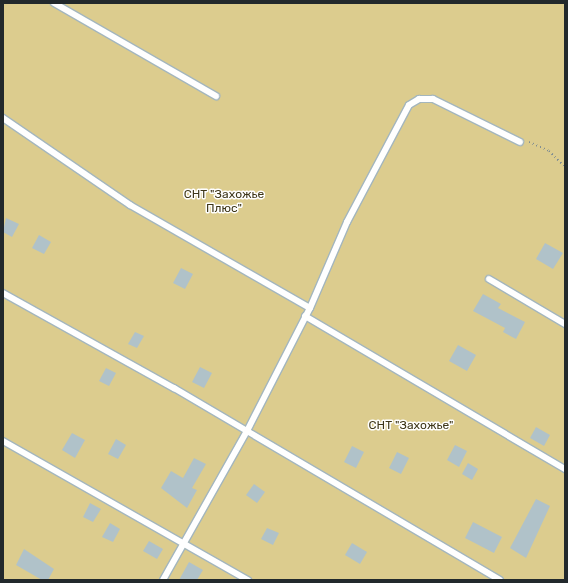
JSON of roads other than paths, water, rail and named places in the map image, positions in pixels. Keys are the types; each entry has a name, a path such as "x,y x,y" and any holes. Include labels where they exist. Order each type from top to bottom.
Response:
{"lane":[{"path":"54,3 216,96"},
{"path":"163,580 247,431 310,308 347,222 409,105 419,99 433,99 520,142"},
{"path":"3,118 130,205 310,308"},
{"path":"489,279 565,324"},
{"path":"3,293 247,431 500,580"},
{"path":"305,316 565,469"},
{"path":"3,441 248,580"}],"park label":[{"name":"СНТ \"Захожье Плюс\"","path":"224,202"},
{"name":"СНТ \"Захожье\"","path":"411,426"}]}
